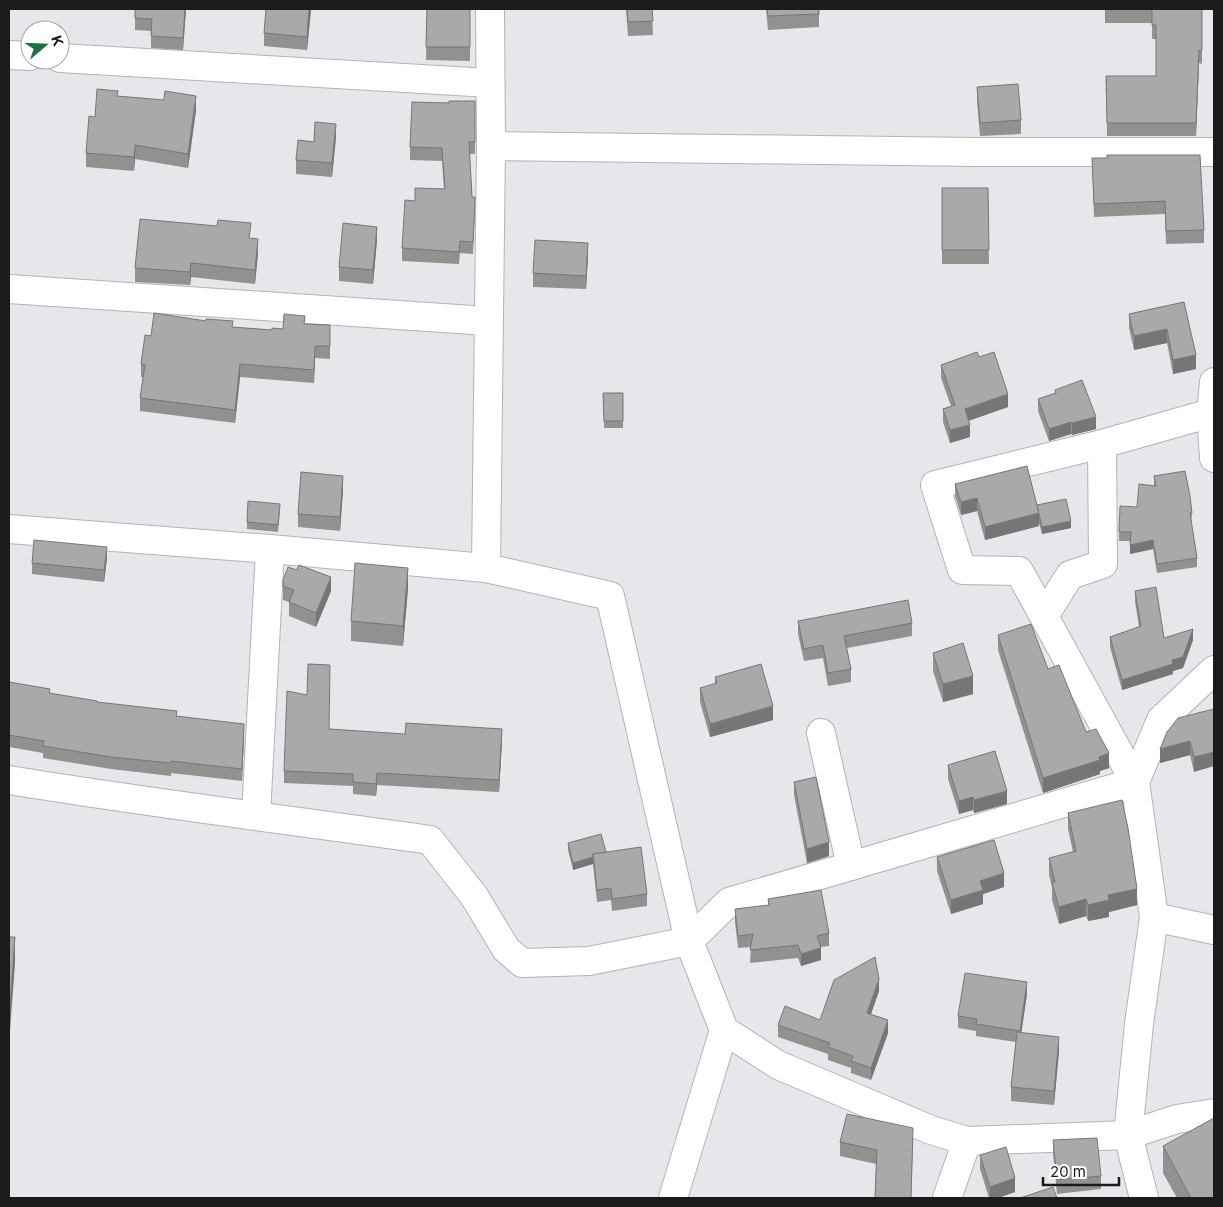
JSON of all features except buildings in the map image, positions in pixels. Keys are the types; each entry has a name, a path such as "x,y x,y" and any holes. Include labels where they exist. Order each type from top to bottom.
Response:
{"street":[{"path":"486,568 491,146 490,9"},
{"path":"70,59 490,83"},
{"path":"491,146 976,152 1214,152"},
{"path":"9,289 488,321"},
{"path":"1214,382 1211,413 1214,458"},
{"path":"1144,1198 1128,1135 1139,1024 1154,917 1135,782 1019,571 962,570 935,485 1102,444 1211,413"},
{"path":"1044,616 1070,575 1102,564 1102,444"},
{"path":"9,529 486,568 610,596 689,941 724,1030 778,1065 931,1130 967,1141 1128,1135 1177,1119 1214,1113"},
{"path":"256,815 270,549"},
{"path":"9,780 112,797 430,840 474,896 506,949 522,963 589,961 689,941 730,902 1135,782 1162,720 1214,670"},
{"path":"821,734 851,866"},
{"path":"1154,917 1214,930"},
{"path":"674,1198 724,1030"},
{"path":"947,1198 967,1141"}]}
